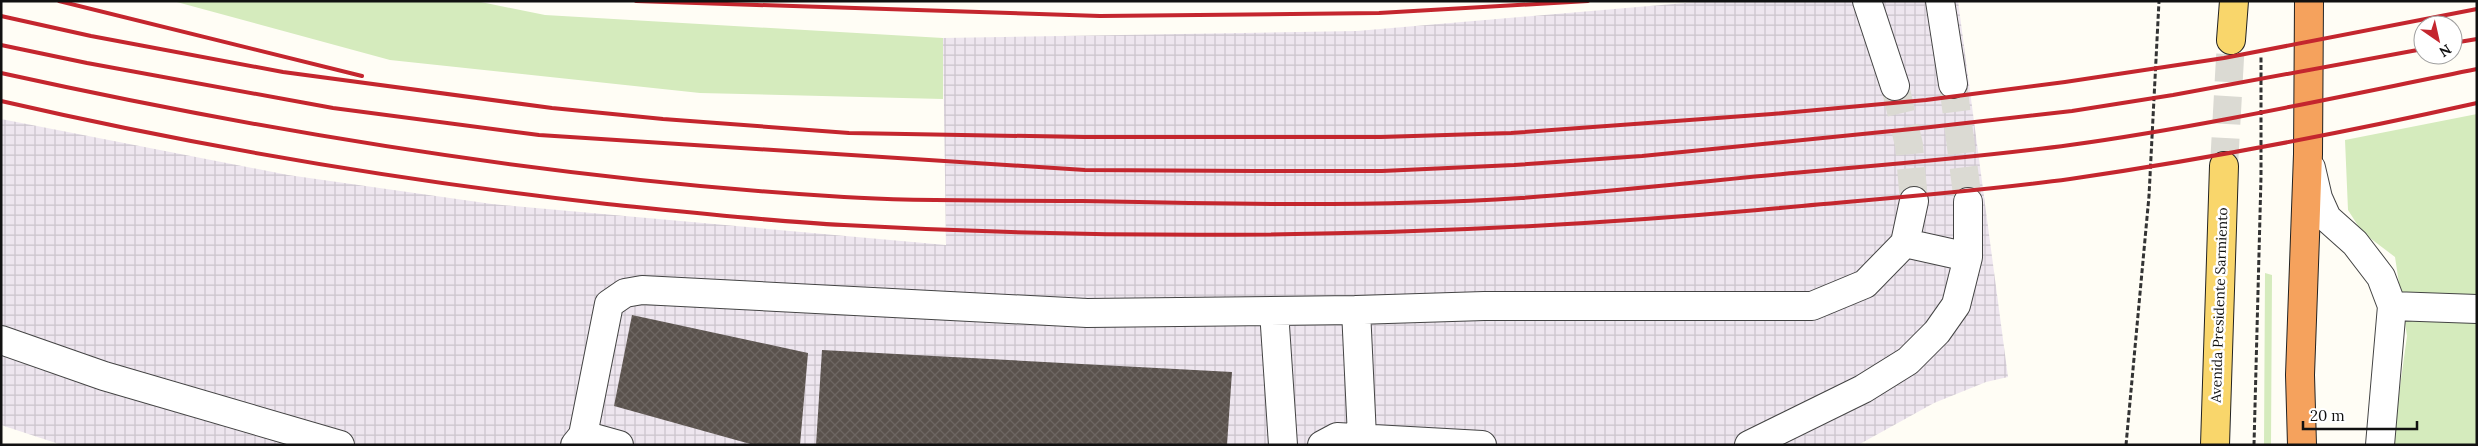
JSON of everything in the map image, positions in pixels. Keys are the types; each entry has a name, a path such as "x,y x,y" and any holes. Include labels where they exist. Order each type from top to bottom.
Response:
{"highway":[{"path":"2302,445 2300,375 2308,154 2309,1"}],"main road":[{"path":"2231,40 2234,1"},
{"name":"Avenida Presidente Sarmiento","path":"2215,445 2224,166"}],"lane":[{"path":"1867,1 1895,86"},
{"path":"1940,1 1953,84"},
{"path":"2308,154 2318,198 2328,218 2355,243 2381,277 2392,306 2380,445"},
{"path":"619,445 579,440 609,304 624,293 642,290 1087,313 1356,310 1484,306 1812,306 1865,284 1905,243 1914,201"},
{"path":"1749,445 1863,389 1908,361 1937,332 1956,305 1968,257 1968,202"},
{"path":"1905,243 1968,257"},
{"path":"2392,306 2477,309"},
{"path":"1356,310 1362,437"},
{"path":"1274,311 1283,445"},
{"path":"1,340 104,376 340,445"},
{"path":"1322,445 1338,436 1482,445"}],"path":[{"path":"2126,445 2149,196 2159,1"},
{"path":"2254,445 2261,177 2261,50"}],"shaded area":[{"path":"1708,1 1958,1 2008,377 1986,382 1934,403 1858,445 62,445 1,425 1,119 288,175 492,204 946,245 943,38 1357,31"}],"green space":[{"path":"173,1 476,1 545,15 943,38 943,99 700,93 390,60"},
{"path":"2477,114 2477,445 2392,445 2407,336 2395,257 2362,232 2348,210 2345,140"},
{"path":"2265,273 2272,275 2271,445 2264,445"}],"building":[{"path":"632,315 808,353 800,445 754,445 614,406"},
{"path":"822,350 1232,372 1227,445 816,445"}],"tunnel":[{"path":"2224,166 2231,40"},
{"path":"1953,84 1968,202"},
{"path":"1895,86 1909,145 1914,201"}],"railway":[{"path":"59,1 362,76"},
{"path":"636,1 1100,16 1379,13 1588,1"},
{"path":"1,16 91,36 283,72 552,108 663,119 849,133 1084,137 1381,137 1511,133 1772,114 1926,100 2065,82 2224,58 2477,9"},
{"path":"2463,41 2477,39"},
{"path":"1,45 87,63 333,108 539,135 1085,170 1255,171 1382,171 1514,165 1642,156 1922,128 2072,111 2173,95 2413,51"},
{"path":"1,73 210,116 315,135 420,152 631,179 874,199 1301,204 1411,203 1521,198 1999,154 2172,129 2477,69"},
{"path":"1,101 151,133 302,161 454,185 607,204 755,219 844,225 1073,234 1187,235 1416,231 1530,226 1644,219 1914,196 2070,179 2121,171 2325,135 2477,103"}]}
